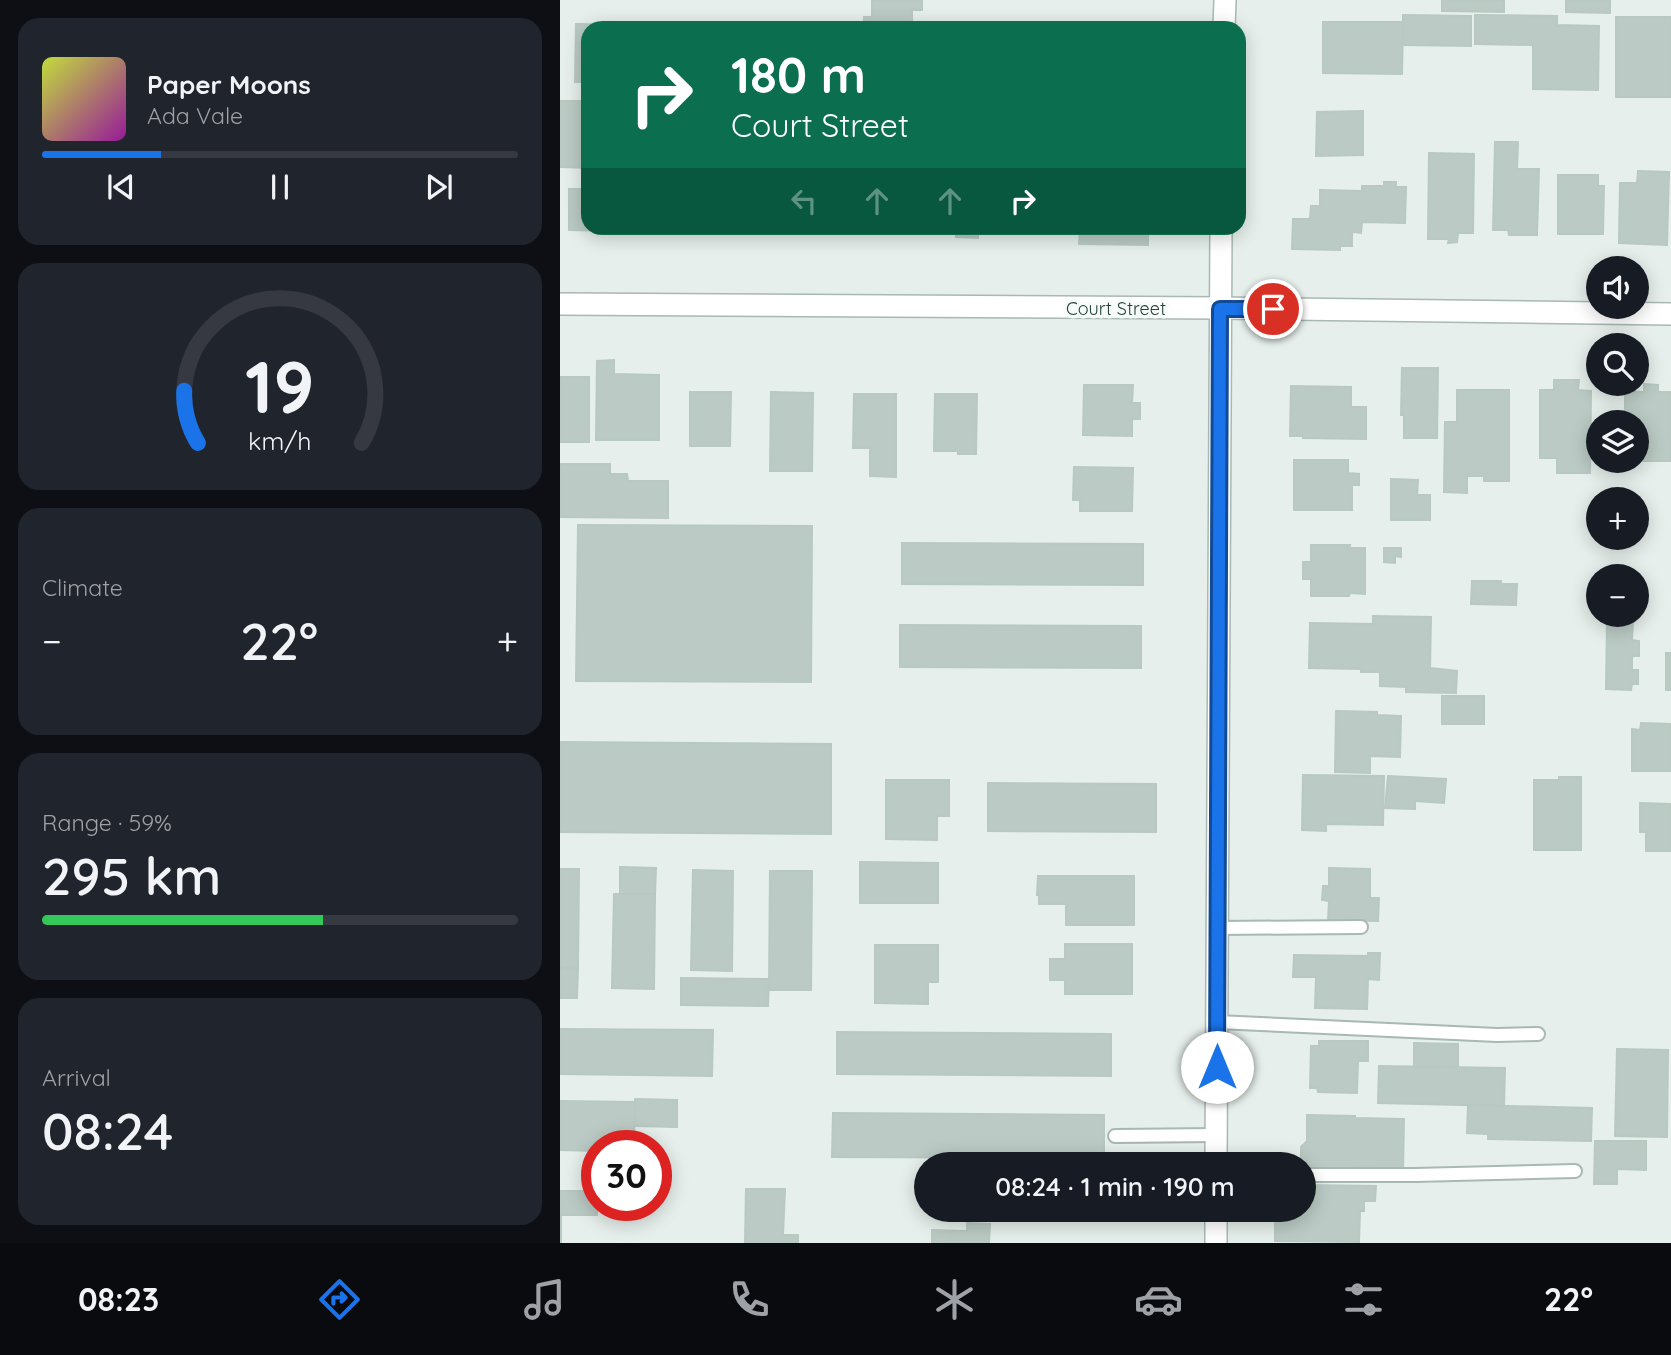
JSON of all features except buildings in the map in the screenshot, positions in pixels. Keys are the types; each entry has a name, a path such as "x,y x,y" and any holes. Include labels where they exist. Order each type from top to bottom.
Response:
{"street":[{"path":"1224,21 1225,0"},
{"path":"1216,1152 1221,235"},
{"name":"Court Street","path":"560,304 1671,314"},
{"path":"1216,1222 1216,1243"}],"lane":[{"path":"1217,928 1361,928"},
{"path":"1217,1022 1497,1035 1538,1034"},
{"path":"1115,1136 1216,1135"},
{"path":"1316,1175 1575,1171"}],"route":[{"path":"1217,1067 1220,309 1273,309"}]}
